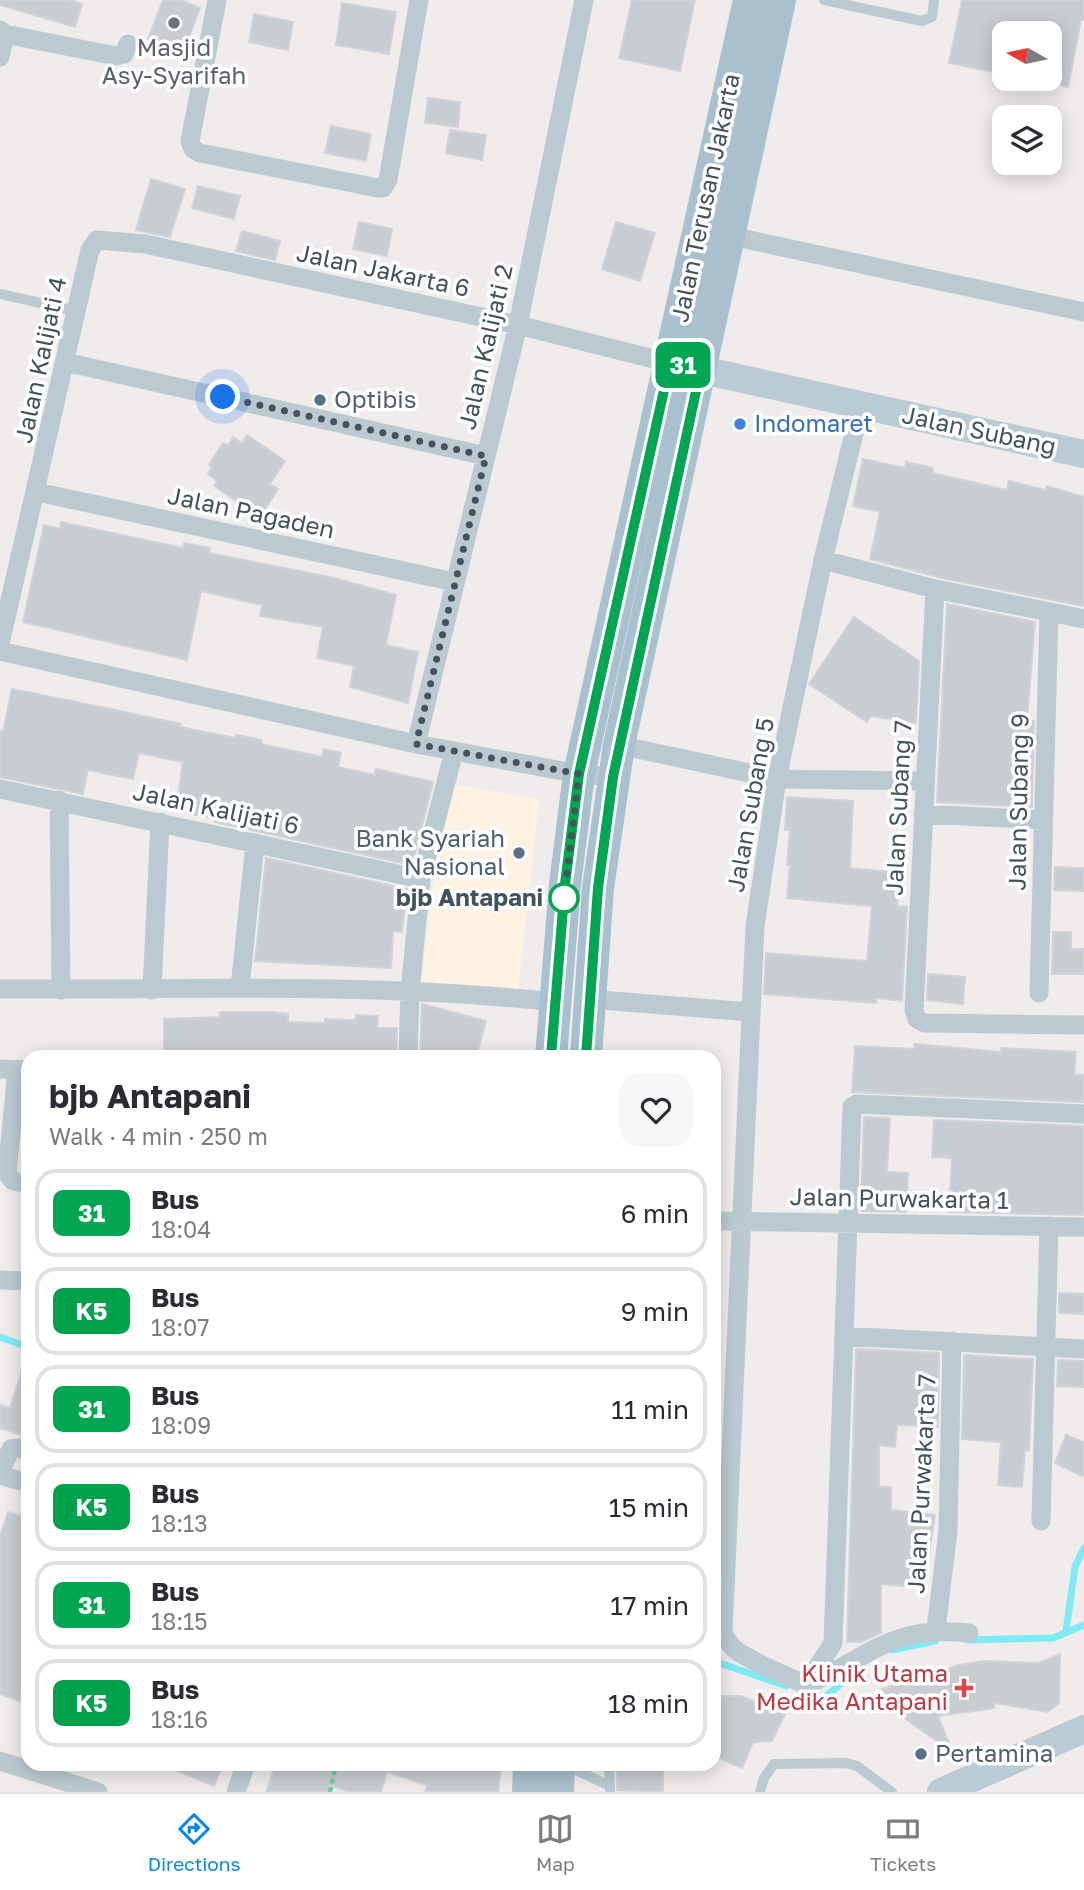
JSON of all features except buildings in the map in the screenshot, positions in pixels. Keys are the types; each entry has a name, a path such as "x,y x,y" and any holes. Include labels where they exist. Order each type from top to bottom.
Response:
{"main road":[{"name":"Jalan Terusan Jakarta","path":"551,1050 554,1002 579,774 748,0"},
{"name":"Jalan Terusan Jakarta","path":"586,1050 598,888 613,777 780,0"},
{"path":"527,1792 528,1771"},
{"path":"558,1792 560,1771"}],"street":[{"path":"217,0 191,141 193,149 200,153 383,188 388,180 419,0"},
{"name":"Jalan Kalijati 2","path":"416,744 518,325 584,0"},
{"path":"0,57 3,32 116,56 124,54 128,44"},
{"path":"731,236 1084,312"},
{"name":"Jalan Jakarta 6","path":"90,250 94,242 101,239 145,244 518,325 670,363"},
{"name":"Jalan Kalijati 4","path":"0,645 90,250"},
{"path":"65,362 486,456"},
{"name":"Jalan Subang","path":"670,363 1084,454"},
{"name":"Jalan Subang 5","path":"721,1592 755,926 778,779 823,559 861,405"},
{"name":"Jalan Pagaden","path":"37,492 455,583"},
{"path":"823,559 935,589 1084,620"},
{"name":"Jalan Subang 7","path":"935,589 914,1010 917,1019 925,1023 1084,1025"},
{"name":"Jalan Subang 9","path":"1039,993 1049,612"},
{"path":"0,651 416,744 579,774 613,777"},
{"path":"619,745 778,779 925,781"},
{"path":"408,1050 410,991 421,879 454,751"},
{"name":"Jalan Kalijati 6","path":"0,789 421,879"},
{"path":"59,800 61,989"},
{"path":"923,814 1043,820"},
{"path":"152,990 160,822"},
{"path":"240,987 255,843"},
{"path":"0,989 152,990 240,987 410,991 554,1002"},
{"path":"588,999 750,1012"},
{"path":"15,1070 7,1173 13,1181 21,1183"},
{"path":"806,1685 833,1643 851,1110 860,1104 1084,1114"},
{"name":"Jalan Purwakarta 1","path":"721,1221 1084,1227"},
{"path":"1041,1521 1048,1348 1049,1226"},
{"path":"0,1280 21,1281"},
{"path":"844,1336 1084,1349"},
{"name":"Jalan Purwakarta 7","path":"936,1629 948,1531 952,1341"},
{"path":"21,1448 11,1450 0,1473 21,1480"},
{"path":"806,1685 895,1639 936,1629 969,1633"},
{"path":"721,1633 733,1648 752,1661 806,1685"},
{"path":"941,1792 1076,1739"},
{"path":"0,1761 21,1768"},
{"path":"31,1771 97,1792"},
{"path":"236,1792 244,1771"}],"lane":[{"path":"824,0 922,21 932,17 934,0"},
{"path":"0,294 76,311"},
{"path":"760,1792 764,1778 774,1764 834,1761 857,1766 892,1792"},
{"path":"575,1771 610,1789 609,1771"}],"path":[{"path":"330,1792 334,1771"}],"shaded area":[{"path":"445,783 539,799 518,990 421,985"}],"waterway":[{"path":"0,1337 21,1344"},
{"path":"1066,1631 1075,1567 1084,1548"},
{"path":"967,1640 1053,1638 1084,1625"},
{"path":"892,1650 935,1641"},
{"path":"721,1663 786,1686"},
{"path":"804,1692 824,1698 863,1665"}],"bus line":[{"name":"31","path":"551,1050 565,884 579,774 670,363 701,368 613,777 598,888 586,1050"}],"place":[{"name":"Masjid Asy-Syarifah","path":"174,23"},
{"name":"Optibis","path":"320,400"},
{"name":"Indomaret","path":"740,424"},
{"name":"Bank Syariah Nasional","path":"519,853"},
{"name":"bjb Antapani","path":"564,898"},
{"name":"Klinik Utama Medika Antapani","path":"964,1688"},
{"name":"Pertamina","path":"921,1754"}],"route":[{"path":"223,397 486,456 416,744 579,774 563,908 564,898"}]}
